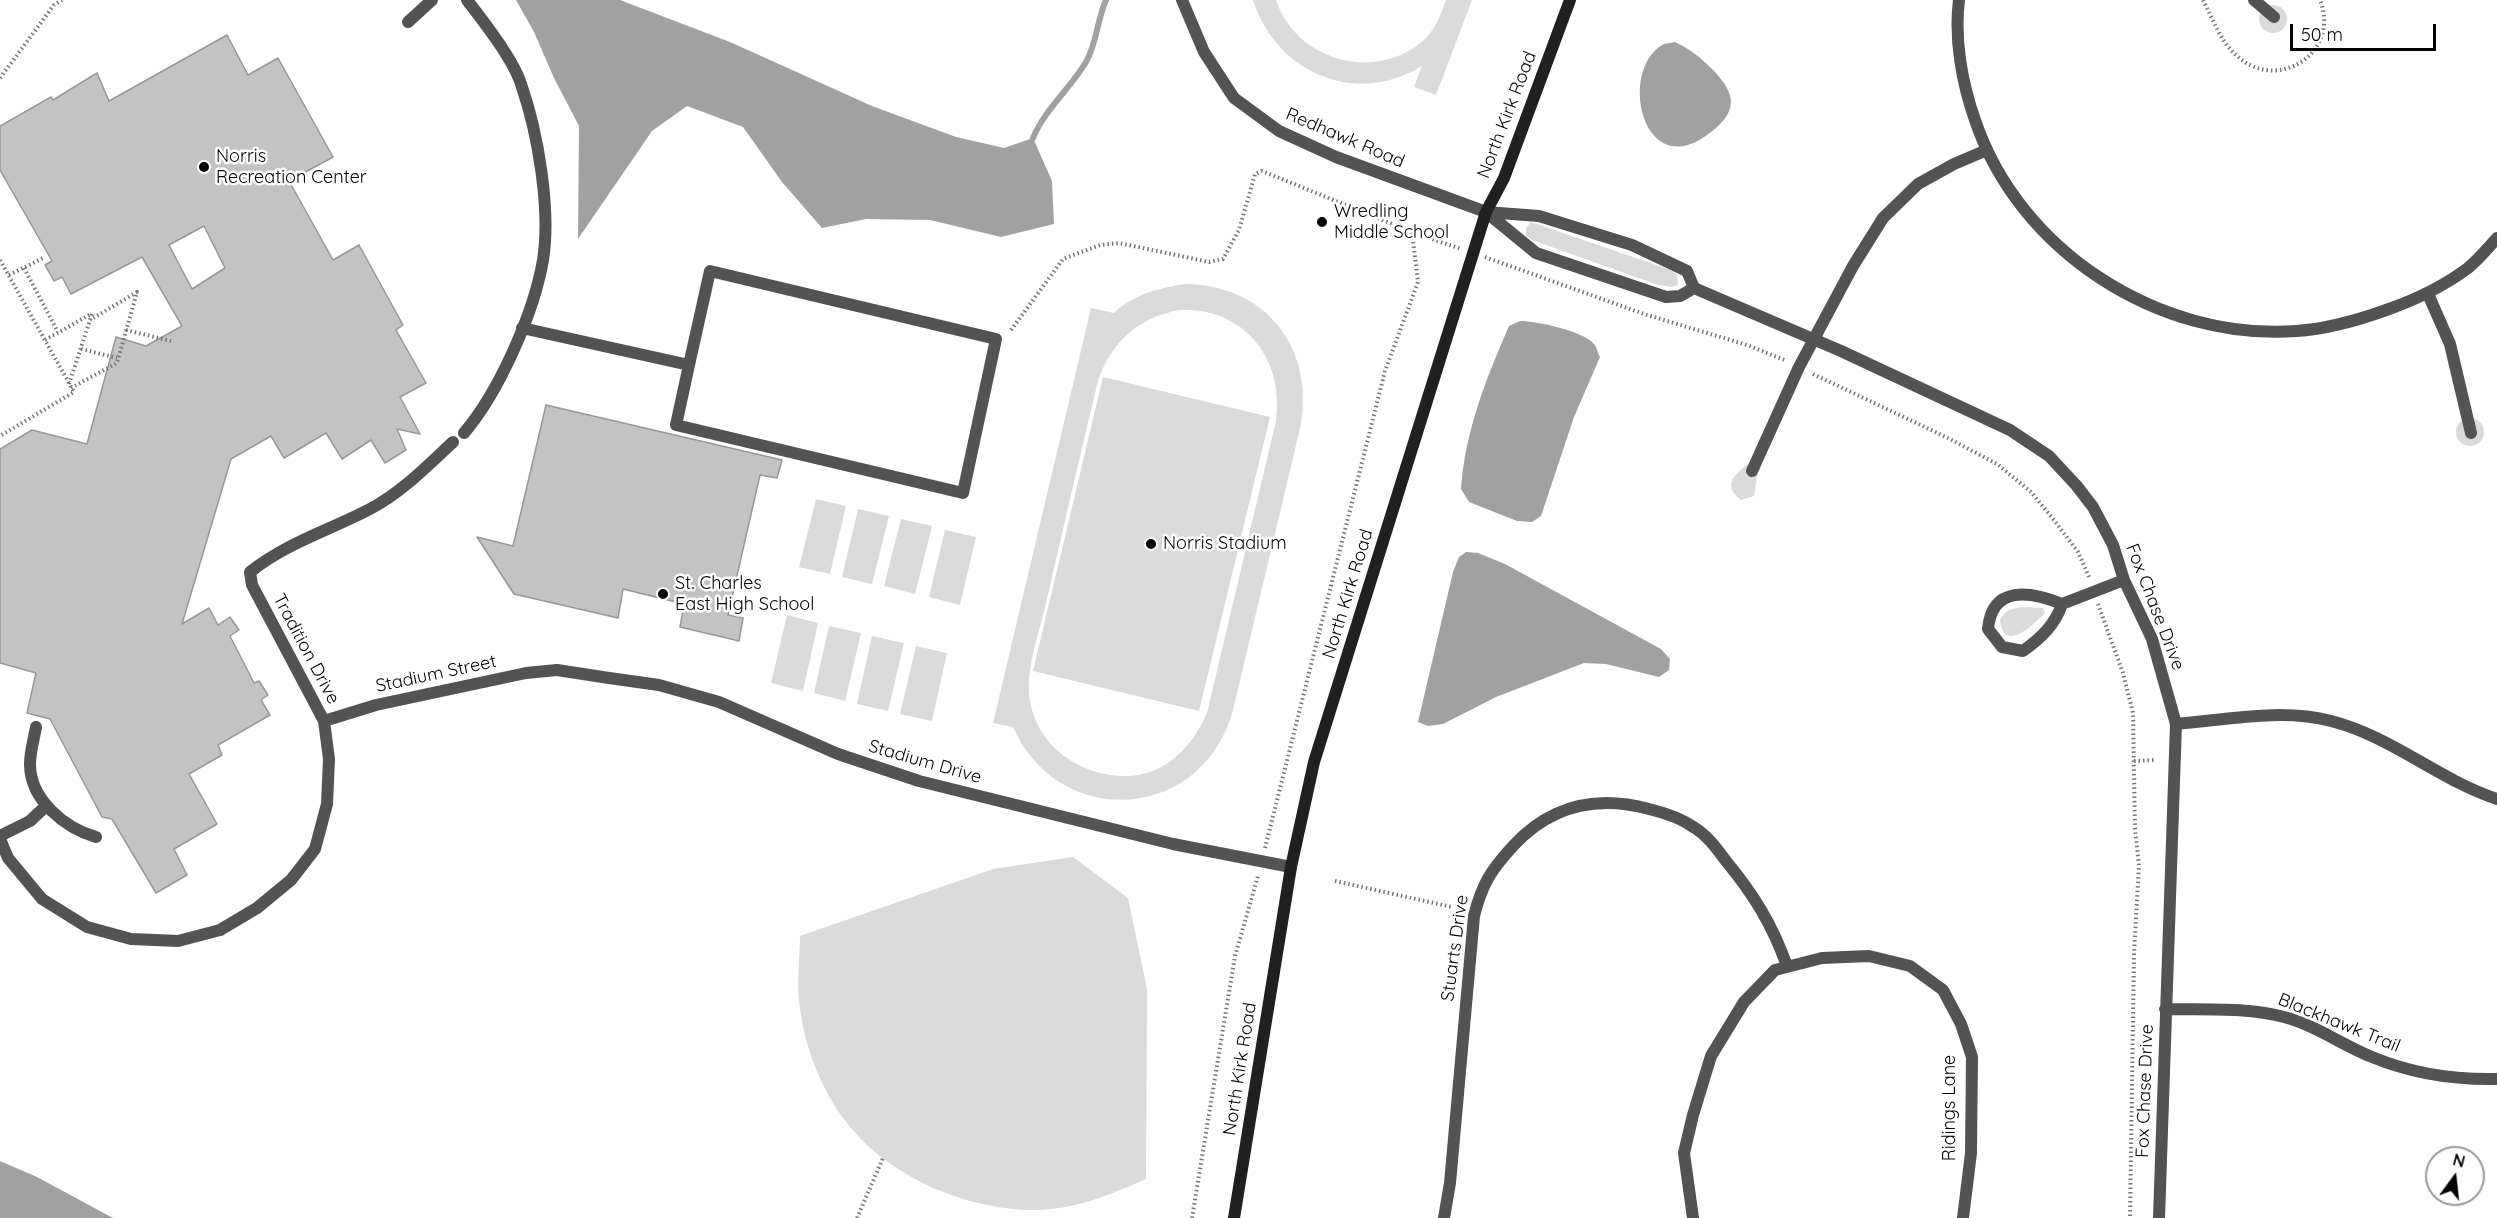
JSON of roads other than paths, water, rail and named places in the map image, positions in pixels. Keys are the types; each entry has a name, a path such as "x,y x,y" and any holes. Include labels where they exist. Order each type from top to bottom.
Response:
{"main road":[{"name":"North Kirk Road","path":"1234,1218 1291,867 1314,762 1486,212 1504,178 1570,0"}],"street":[{"path":"408,22 432,0"},
{"path":"464,433 486,403 531,304 543,260 544,211 540,160 521,83 491,32 468,0"},
{"name":"Redhawk Road","path":"1182,0 1204,52 1234,98 1279,131 1336,157 1486,212"},
{"path":"1959,0 1957,13 1960,56 1969,103 1987,150 2001,177 2026,212 2068,257 2122,293 2189,319 2247,330 2296,331 2354,322 2428,294 2469,267 2497,238"},
{"path":"2254,0 2274,17"},
{"path":"1752,471 1799,367 1853,266 1883,218 1918,184 1954,164 1987,150"},
{"path":"1486,212 1536,253 1666,297 1680,296 1694,288"},
{"name":"Fox Chase Drive","path":"1486,212 1539,216 1632,245 1688,271 1694,288 1815,340 2010,430 2049,456 2076,485 2092,507 2113,545 2124,580 2152,639 2176,724 2159,1218"},
{"path":"710,271 996,339 963,493 676,425 689,365 710,271"},
{"path":"2428,294 2450,344 2471,433"},
{"path":"522,328 689,365"},
{"name":"Tradition Drive","path":"0,837 8,858 42,899 87,927 131,939 178,941 220,930 257,908 291,880 315,849 327,804 329,759 324,721 252,585 250,572 289,547 370,509 401,490 453,442"},
{"path":"2062,604 2057,619 2038,640 2023,651 2002,647 1988,629 1989,613 1999,601 2016,594 2043,596 2062,604 2124,580"},
{"name":"Stadium Drive","path":"557,670 659,685 719,702 838,754 919,782 1173,844 1291,867"},
{"name":"Stadium Street","path":"324,721 376,705 526,673 557,670"},
{"path":"2176,724 2284,715 2331,721 2375,738 2473,791 2497,799"},
{"path":"36,727 30,763 31,778 46,806 61,821 77,832 96,837"},
{"name":"Stuarts Drive","path":"1444,1218 1450,1183 1474,916 1481,890 1496,865 1524,834 1544,819 1580,804 1615,802 1669,814 1696,828 1711,841 1753,894 1775,933 1787,966"},
{"path":"0,837 30,821 46,806"},
{"name":"Ridings Lane","path":"1787,966 1822,958 1869,956 1910,966 1943,990 1961,1024 1972,1057 1971,1153 1964,1218"},
{"path":"1693,1218 1684,1153 1711,1056 1744,1002 1775,970 1787,966"},
{"name":"Blackhawk Trail","path":"2165,1009 2259,1011 2287,1018 2371,1057 2417,1074 2466,1080 2497,1079"}],"waterway":[{"path":"1033,138 1044,118 1086,62 1106,0"}],"place":[{"name":"Norris Recreation Center","path":"204,167"},
{"name":"Wredling Middle School","path":"1322,222"},
{"name":"Norris Stadium","path":"1151,544"},
{"name":"St. Charles East High School","path":"663,594"}]}
